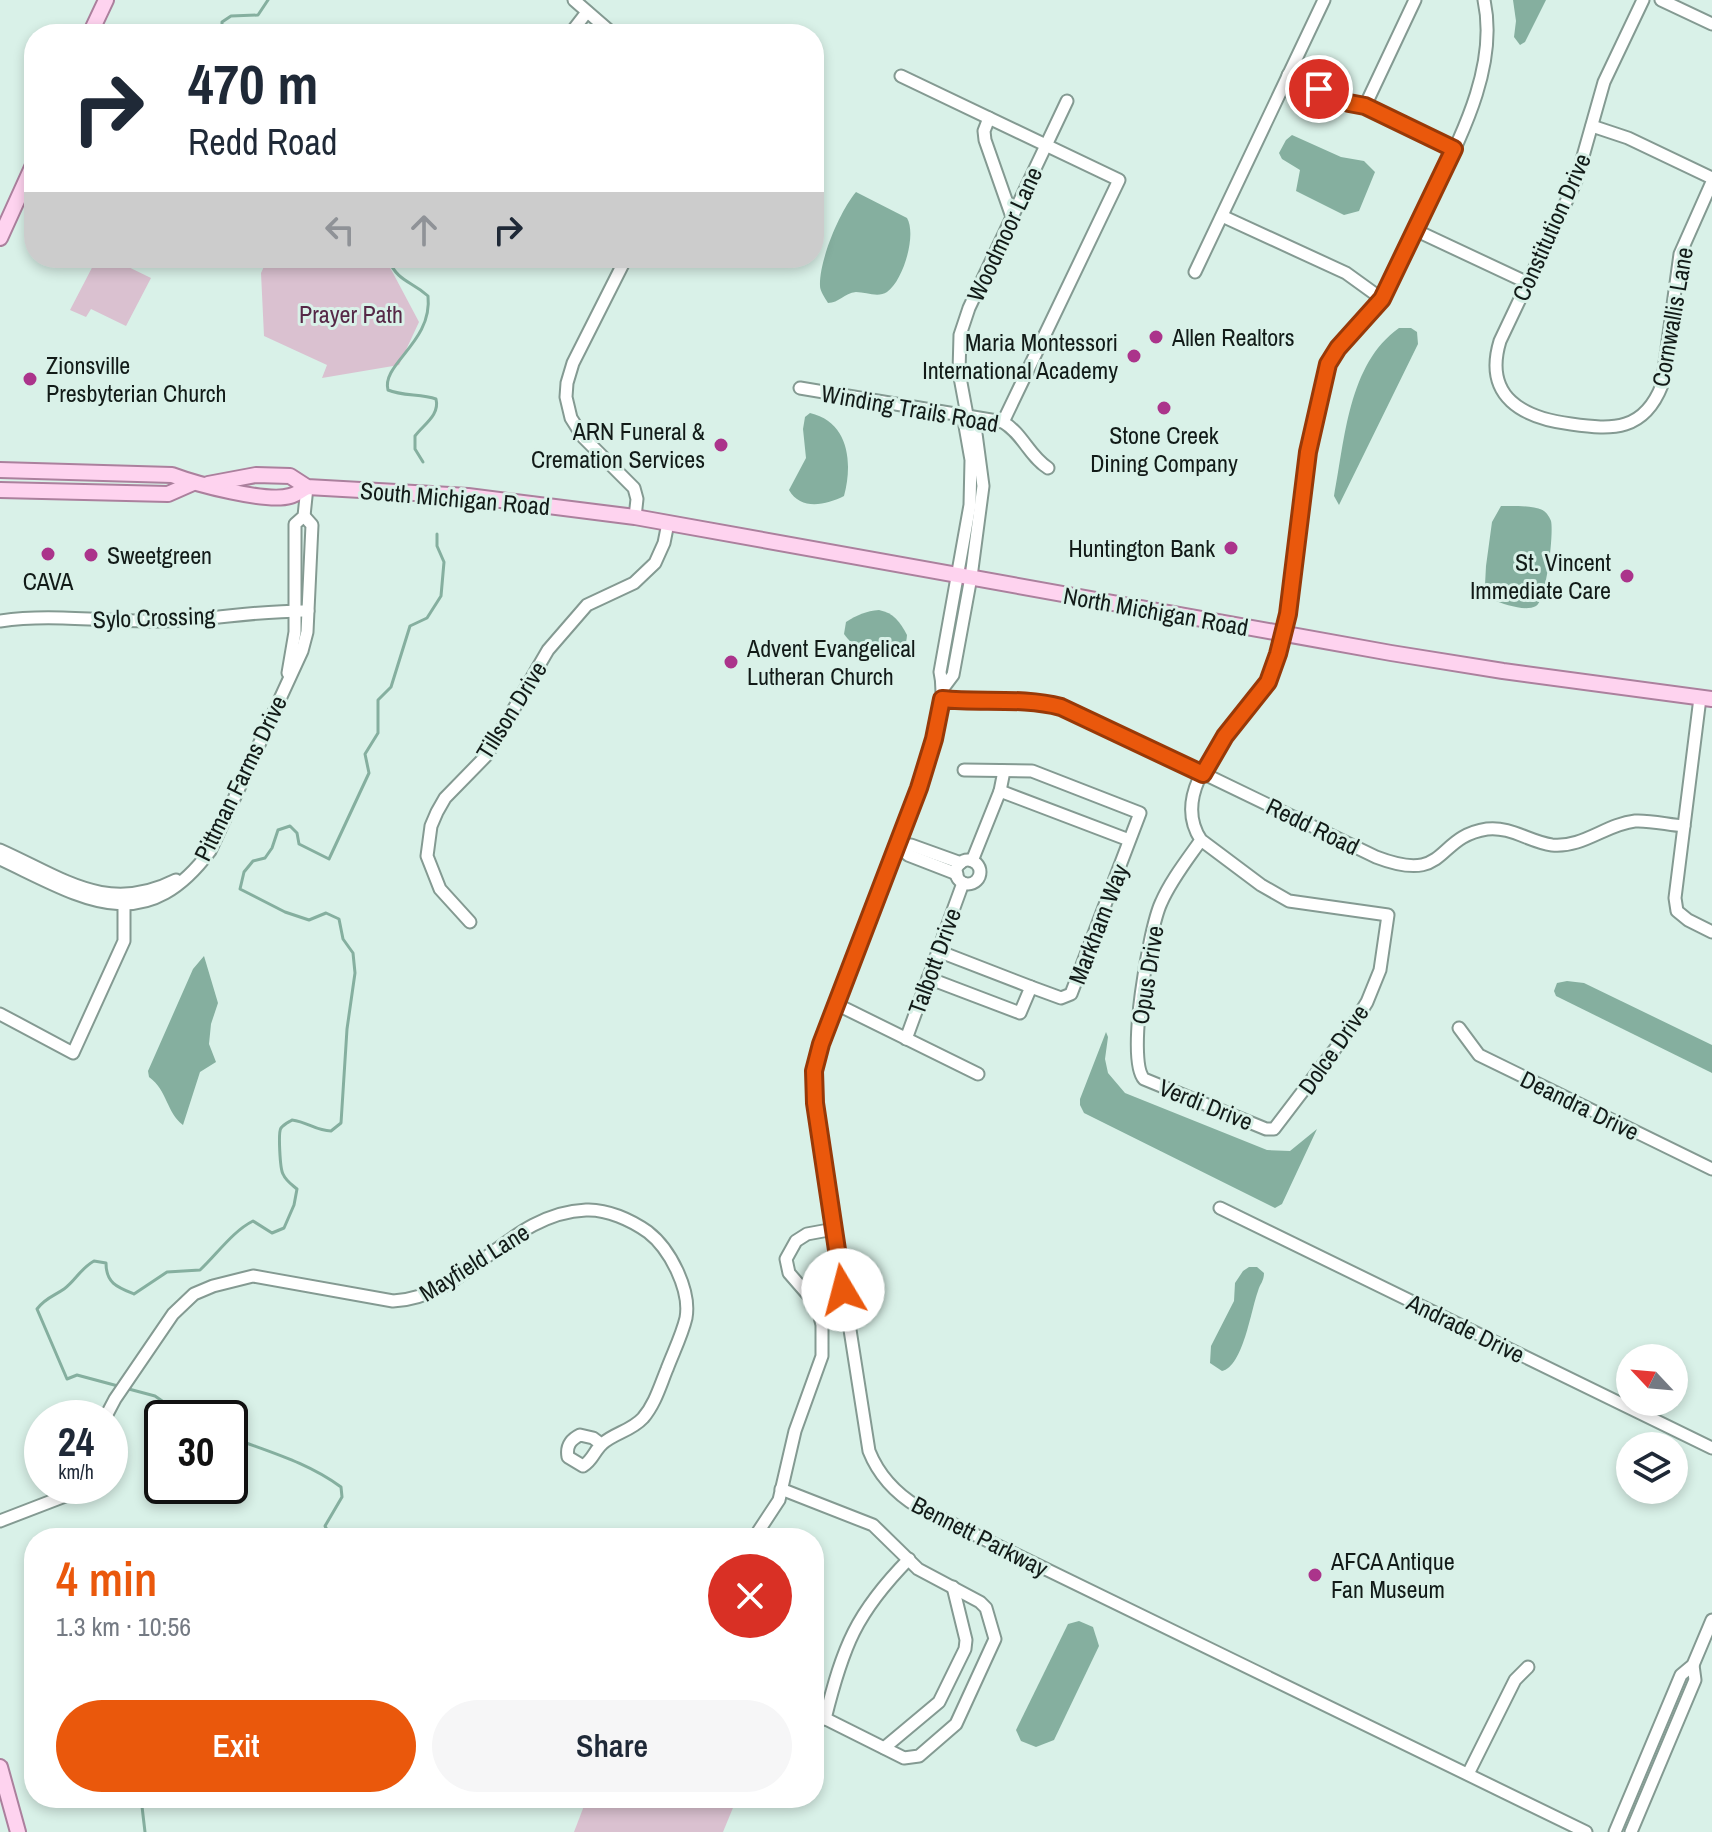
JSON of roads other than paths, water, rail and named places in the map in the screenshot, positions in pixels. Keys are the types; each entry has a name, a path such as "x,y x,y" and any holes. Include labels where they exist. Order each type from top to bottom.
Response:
{"main road":[{"path":"95,24 105,1"},
{"path":"0,238 24,185"},
{"path":"0,462 154,466 172,475"},
{"name":"South Michigan Road","path":"0,470 172,475 253,496 291,496 307,487"},
{"name":"South Michigan Road","path":"200,484 256,475 290,476 307,487 468,496 602,512"},
{"path":"0,490 168,494 200,484"},
{"name":"North Michigan Road","path":"602,512 1283,634 1503,671 1706,698"},
{"path":"0,1767 18,1832"}],"street":[{"path":"574,0 601,24"},
{"path":"1195,272 1324,0"},
{"path":"1365,106 1415,0"},
{"path":"1201,840 1194,828 1192,801 1203,774 1225,736 1268,682 1283,634 1308,452 1325,373 1338,348 1382,299 1454,149 1473,103 1486,44 1488,24 1484,0"},
{"name":"Constitution Drive","path":"1496,365 1500,341 1576,181 1604,82 1643,0"},
{"path":"1661,0 1712,24"},
{"path":"578,24 587,12"},
{"path":"1288,75 1345,101 1365,106 1454,149"},
{"path":"901,76 1119,180 1003,422"},
{"name":"Woodmoor Lane","path":"964,576 971,460 965,426 968,417 959,372 960,335 969,308 1067,101"},
{"path":"989,118 984,131 985,140 1012,217"},
{"path":"1592,126 1628,138 1712,180"},
{"name":"Cornwallis Lane","path":"1496,365 1500,385 1511,401 1535,418 1612,428 1632,422 1645,413 1662,385 1683,244 1712,180"},
{"path":"1222,216 1346,273 1382,299"},
{"path":"1415,230 1528,283"},
{"path":"621,268 569,373 566,397 571,418 583,437 634,488 637,499 635,517"},
{"name":"Winding Trails Road","path":"800,388 1003,422 1012,427 1034,460 1048,468"},
{"name":"Pittman Farms Drive","path":"286,685 293,648 295,524 304,516 307,487"},
{"name":"Pittman Farms Drive","path":"0,859 94,901 124,904 165,894 187,879 217,837 286,685 296,670 308,611 312,525 304,516"},
{"name":"Tillson Drive","path":"470,922 440,889 427,856 431,826 437,812 445,798 487,755 548,650 587,605 634,583 655,563 668,523"},
{"name":"Bennett Parkway","path":"964,576 940,672 943,693 927,765 821,1044 814,1071 817,1119 865,1440 879,1472 896,1493 918,1507 1586,1832"},
{"name":"Sylo Crossing","path":"0,621 27,618 170,621 241,613 308,611"},
{"name":"Redd Road","path":"943,693 974,702 1041,703 1061,707 1376,857 1405,867 1436,860 1468,834 1480,830 1505,830 1553,845 1576,843 1634,821 1684,826"},
{"path":"1706,698 1675,898 1677,911 1712,932"},
{"path":"964,770 1004,771"},
{"name":"Talbott Drive","path":"906,1039 963,870 1000,791 1004,771"},
{"name":"Markham Way","path":"1004,771 1032,771 1140,813 1071,994 1061,998 1031,987"},
{"path":"1000,791 1129,840"},
{"name":"Dolce Drive","path":"1201,840 1261,885 1289,901 1388,915 1380,970 1367,1002 1351,1028 1274,1129"},
{"name":"Opus Drive","path":"1140,1075 1136,1052 1149,941 1168,889 1201,840"},
{"path":"897,845 911,845 963,870"},
{"name":"Pittman Farms Drive","path":"0,850 86,889 112,895 146,892 194,871"},
{"path":"0,1014 73,1053 124,941 124,904"},
{"path":"928,978 1020,1013 1031,987 938,951"},
{"path":"836,1004 978,1074"},
{"name":"Deandra Drive","path":"1459,1028 1479,1055 1712,1169"},
{"name":"Verdi Drive","path":"1140,1075 1266,1129 1274,1129"},
{"name":"Andrade Drive","path":"1220,1208 1712,1448"},
{"name":"Mayfield Lane","path":"114,1400 173,1314 194,1294 213,1286 253,1276 393,1301 411,1300 442,1287 507,1240 552,1215 588,1210 621,1217 655,1238 676,1271 687,1304 685,1320 652,1407 634,1426 601,1444"},
{"path":"761,1528 779,1500 795,1431 822,1356 822,1325 815,1303 789,1273 786,1259 796,1241 807,1234 834,1229"},
{"path":"781,1489 873,1525 918,1569 980,1602 986,1608 994,1645 956,1724 919,1756 904,1758 824,1718"},
{"path":"0,1521 44,1504"},
{"path":"824,1705 842,1655 862,1613 883,1585 909,1559"},
{"path":"884,1748 939,1702 965,1649 966,1640 953,1587"},
{"path":"1615,1832 1681,1675 1693,1665 1712,1620"},
{"path":"1631,1832 1695,1680 1693,1665"},
{"path":"1468,1774 1515,1680 1528,1667"}],"waterway":[{"path":"222,24 231,16 258,15 268,0"},
{"path":"394,268 428,296 423,326 388,380 388,390 436,399 436,410 415,436 415,449 423,462"},
{"path":"118,1386 77,1375 67,1379 37,1309 40,1305 64,1289 94,1261 106,1263 108,1275 114,1283 134,1294 167,1272 200,1270 232,1237 253,1221 272,1233 284,1228 297,1189 287,1181 282,1171 281,1128 292,1120 331,1131 341,1123 347,1029 355,973 353,953 343,939 339,919 326,913 309,920 285,912 240,889 244,872 253,861 265,858 278,830 290,826 297,833 299,844 329,859 369,773 365,754 378,733 378,700 391,687 410,626 427,618 441,596 444,562 437,546 437,534"},
{"path":"125,1388 161,1400"},
{"path":"248,1444 301,1464 341,1487 342,1497 326,1528"},
{"path":"142,1808 145,1832"}],"place":[{"name":"Allen Realtors","path":"1156,337"},
{"name":"Maria Montessori International Academy","path":"1134,356"},
{"name":"Zionsville Presbyterian Church","path":"30,379"},
{"name":"Stone Creek Dining Company","path":"1164,408"},
{"name":"ARN Funeral & Cremation Services","path":"721,445"},
{"name":"Huntington Bank","path":"1231,548"},
{"name":"CAVA","path":"48,554"},
{"name":"Sweetgreen","path":"91,555"},
{"name":"St. Vincent Immediate Care","path":"1627,576"},
{"name":"Advent Evangelical Lutheran Church","path":"731,662"},
{"name":"AFCA Antique Fan Museum","path":"1315,1575"}],"park label":[{"name":"Prayer Path","path":"351,314"}]}
